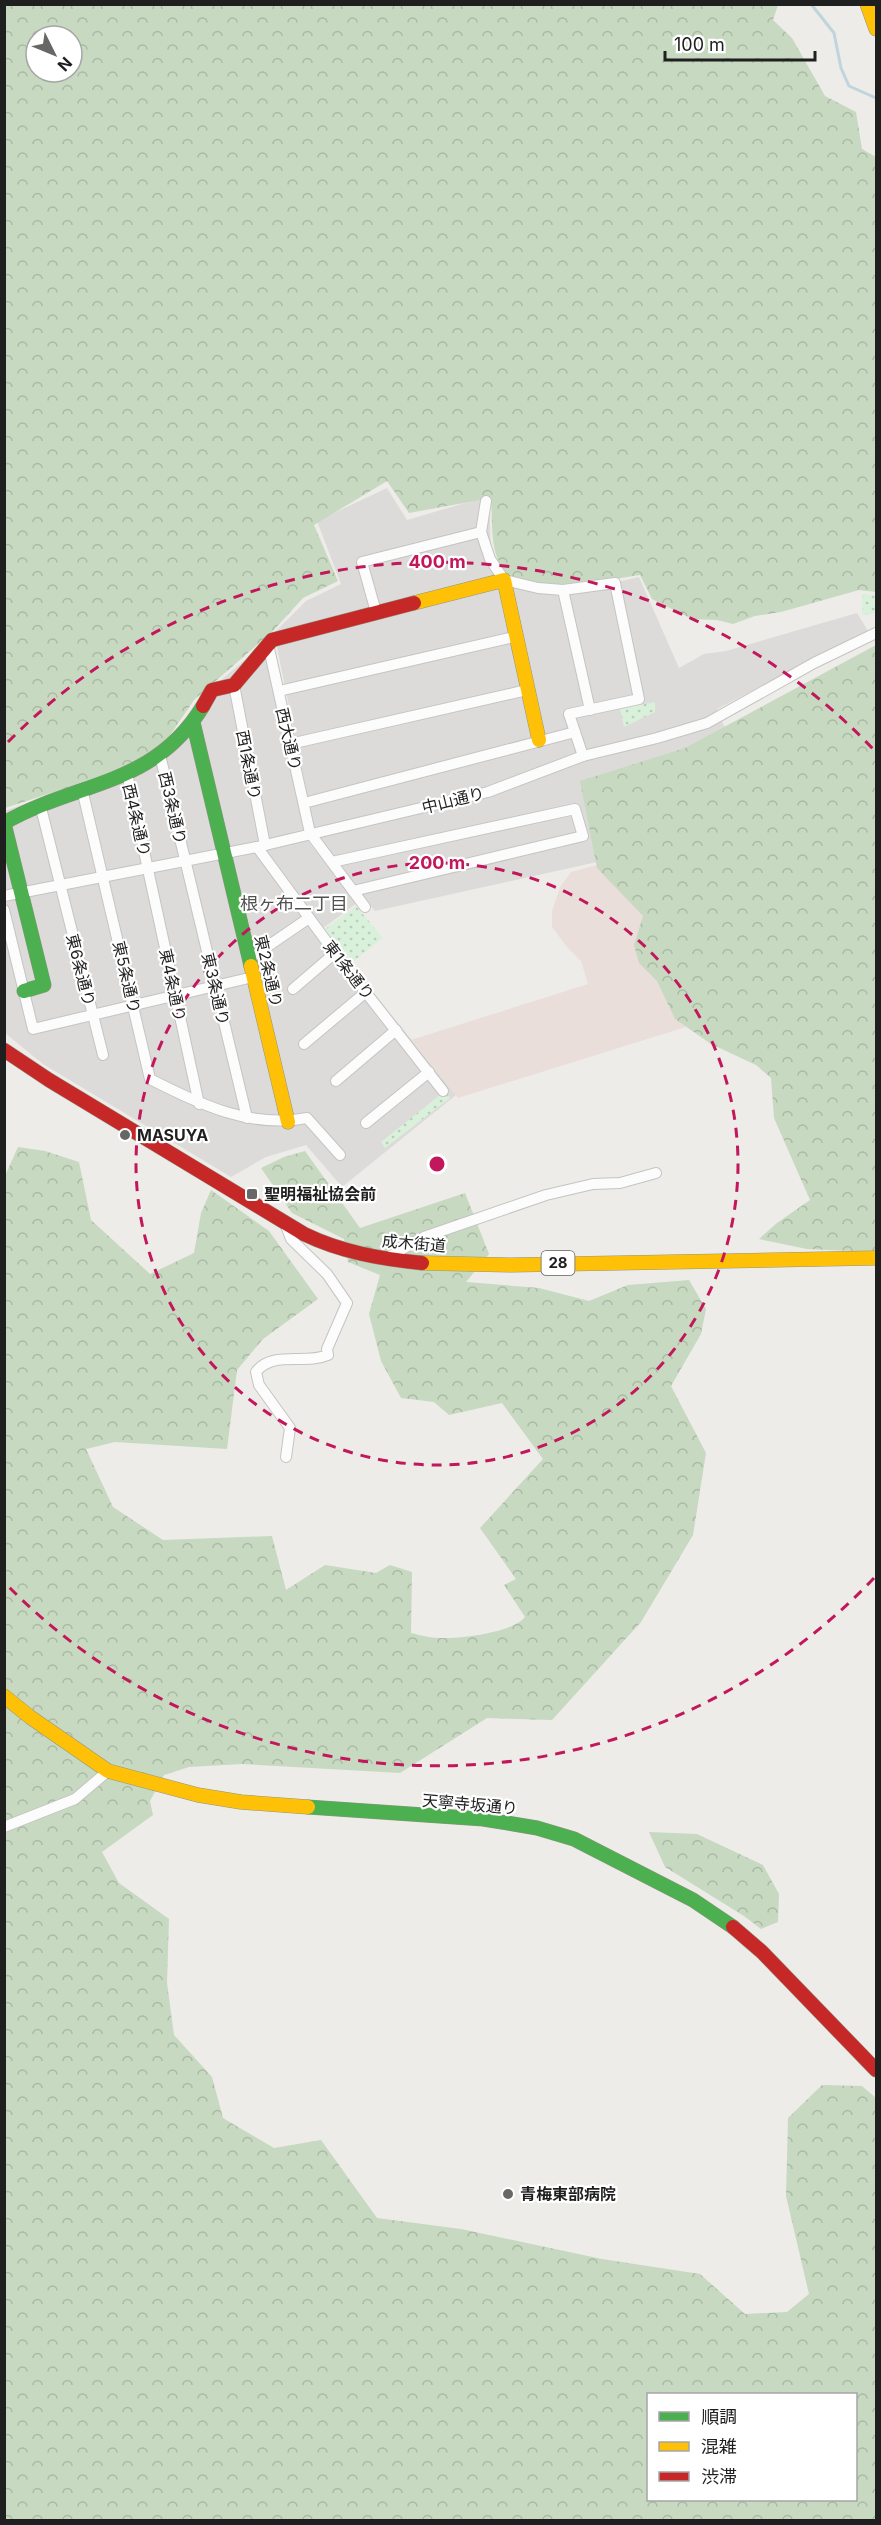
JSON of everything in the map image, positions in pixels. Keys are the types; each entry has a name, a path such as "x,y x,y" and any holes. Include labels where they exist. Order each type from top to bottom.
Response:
{"street":[{"path":"867,4 876,25"},
{"path":"486,501 481,532 490,559 504,580 514,637 539,741"},
{"path":"376,612 362,562 481,532"},
{"path":"24,991 44,985 4,822 40,804 127,773 160,755 193,722 212,690 234,685 272,640 504,580 538,588 563,590 615,583 639,699 569,714 583,756"},
{"path":"563,590 590,710"},
{"name":"中山通り","path":"4,896 261,846 488,792 583,756 707,723 814,663 876,633"},
{"path":"279,691 514,637"},
{"name":"西大通り","path":"268,644 310,833"},
{"name":"西1条通り","path":"234,685 261,846"},
{"path":"290,744 527,690"},
{"name":"東2条通り","path":"193,722 288,1122"},
{"path":"304,803 575,732"},
{"name":"西3条通り","path":"160,755 185,860"},
{"name":"西4条通り","path":"127,773 148,867"},
{"name":"東5条通り","path":"82,789 150,1079 199,1104"},
{"name":"東6条通り","path":"40,804 102,1055"},
{"path":"332,862 575,809 583,836 353,891"},
{"path":"310,833 365,907"},
{"name":"東1条通り","path":"261,846 309,918 443,1091"},
{"name":"東3条通り","path":"185,860 247,1118"},
{"name":"東4条通り","path":"148,867 199,1104"},
{"path":"4,910 33,1029 253,976"},
{"path":"249,959 309,918"},
{"path":"293,989 335,953"},
{"path":"304,1044 366,992"},
{"path":"336,1081 396,1030"},
{"name":"成木街道","path":"4,1050 49,1080 285,1223 338,1248 385,1259 506,1264 876,1257"},
{"path":"366,1123 429,1072"},
{"path":"199,1104 247,1118 288,1122 307,1118 340,1155"},
{"path":"385,1259 424,1237 546,1195 593,1184 620,1183 656,1173"},
{"path":"285,1223 291,1239 327,1274 347,1303 327,1350 328,1355 319,1359 270,1360 262,1364 256,1372 259,1384 290,1428 286,1457"},
{"name":"天寧寺坂通り","path":"4,1696 30,1717 108,1771 198,1795 241,1802 483,1819 537,1828 574,1839 693,1900 724,1919 762,1952 876,2070"},
{"path":"4,1827 75,1799 108,1771"}],"shaded area":[{"path":"387,488 407,520 489,496 491,554 502,583 573,592 639,577 679,668 704,654 726,651 857,613 868,631 717,709 725,728 597,862 375,911 317,842 274,633 306,601 341,584 317,521"},
{"path":"269,640 308,841 357,903 322,929 456,1095 342,1187 306,1145 266,1157 231,1177 43,1064 5,1033 4,811 134,767 164,749 210,689"},
{"path":"608,862 648,917 689,1026 458,1098 411,1040 588,984 581,961 552,927 552,911 560,887 571,872"}],"green space":[{"path":"5,5 778,5 773,20 792,38 825,96 856,112 862,149 876,157 876,592 859,590 781,612 755,616 733,624 717,620 692,619 652,599 640,575 569,584 529,582 514,578 504,570 499,562 494,545 491,498 409,513 387,481 314,525 338,581 303,598 273,631 194,700 162,747 122,770 5,808"},
{"path":"862,594 876,595 876,613 862,615"},
{"path":"876,645 876,1252 807,1249 759,1239 810,1200 774,1118 771,1078 756,1065 711,1044 675,1019 657,981 639,963 634,945 643,916 597,868 580,781 685,748"},
{"path":"655,702 655,712 624,727 620,709"},
{"path":"356,906 383,938 351,963 324,930"},
{"path":"445,1091 450,1098 385,1148 381,1142"},
{"path":"18,1147 45,1151 79,1162 91,1220 150,1274 194,1253 201,1213 211,1190 269,1231 318,1299 263,1339 237,1370 227,1449 115,1442 86,1449 113,1507 163,1540 272,1536 286,1590 325,1565 376,1573 390,1565 412,1572 411,1633 448,1638 485,1634 509,1627 525,1617 504,1585 516,1579 480,1528 543,1459 502,1403 449,1415 434,1402 401,1398 381,1361 369,1314 380,1275 348,1262 344,1239 292,1213 261,1168 284,1157 305,1151 360,1228 465,1193 489,1254 466,1282 539,1288 589,1301 628,1285 689,1280 706,1309 701,1334 671,1386 706,1453 693,1535 641,1622 552,1720 487,1718 400,1773 242,1764 189,1767 164,1775 150,1801 153,1815 102,1852 119,1883 169,1919 167,1983 174,2035 212,2077 223,2118 274,2148 321,2140 377,2218 461,2229 602,2259 700,2274 745,2314 787,2312 809,2294 786,2196 788,2118 822,2085 862,2086 876,2098 876,2520 5,2520 4,1178"},
{"path":"649,1832 697,1834 763,1865 779,1894 778,1922 761,1929 665,1867"}],"waterway":[{"path":"811,4 834,33 841,68 849,86 876,98"}],"traffic: fast":[{"path":"24,991 44,985 4,823 32,809 138,768 162,753 183,733 203,706"},
{"path":"193,722 251,966"},
{"path":"308,1807 483,1819 537,1828 574,1839 693,1900 733,1927"}],"traffic: slow":[{"path":"867,4 876,29"},
{"path":"414,603 504,580 539,740"},
{"path":"251,966 288,1122"},
{"path":"422,1263 511,1265 876,1258"},
{"path":"4,1696 30,1717 108,1771 198,1795 241,1802 308,1807"}],"traffic: jam":[{"path":"203,706 212,690 234,685 272,640 414,603"},
{"path":"4,1050 49,1080 304,1234 332,1246 361,1254 422,1263"},
{"path":"733,1927 762,1952 876,2070"}],"place":[{"name":"MASUYA","path":"125,1135"},
{"name":"聖明福祉協会前","path":"252,1194"},
{"name":"青梅東部病院","path":"508,2194"}],"district":[{"name":"根ヶ布二丁目","path":"294,904"}]}
